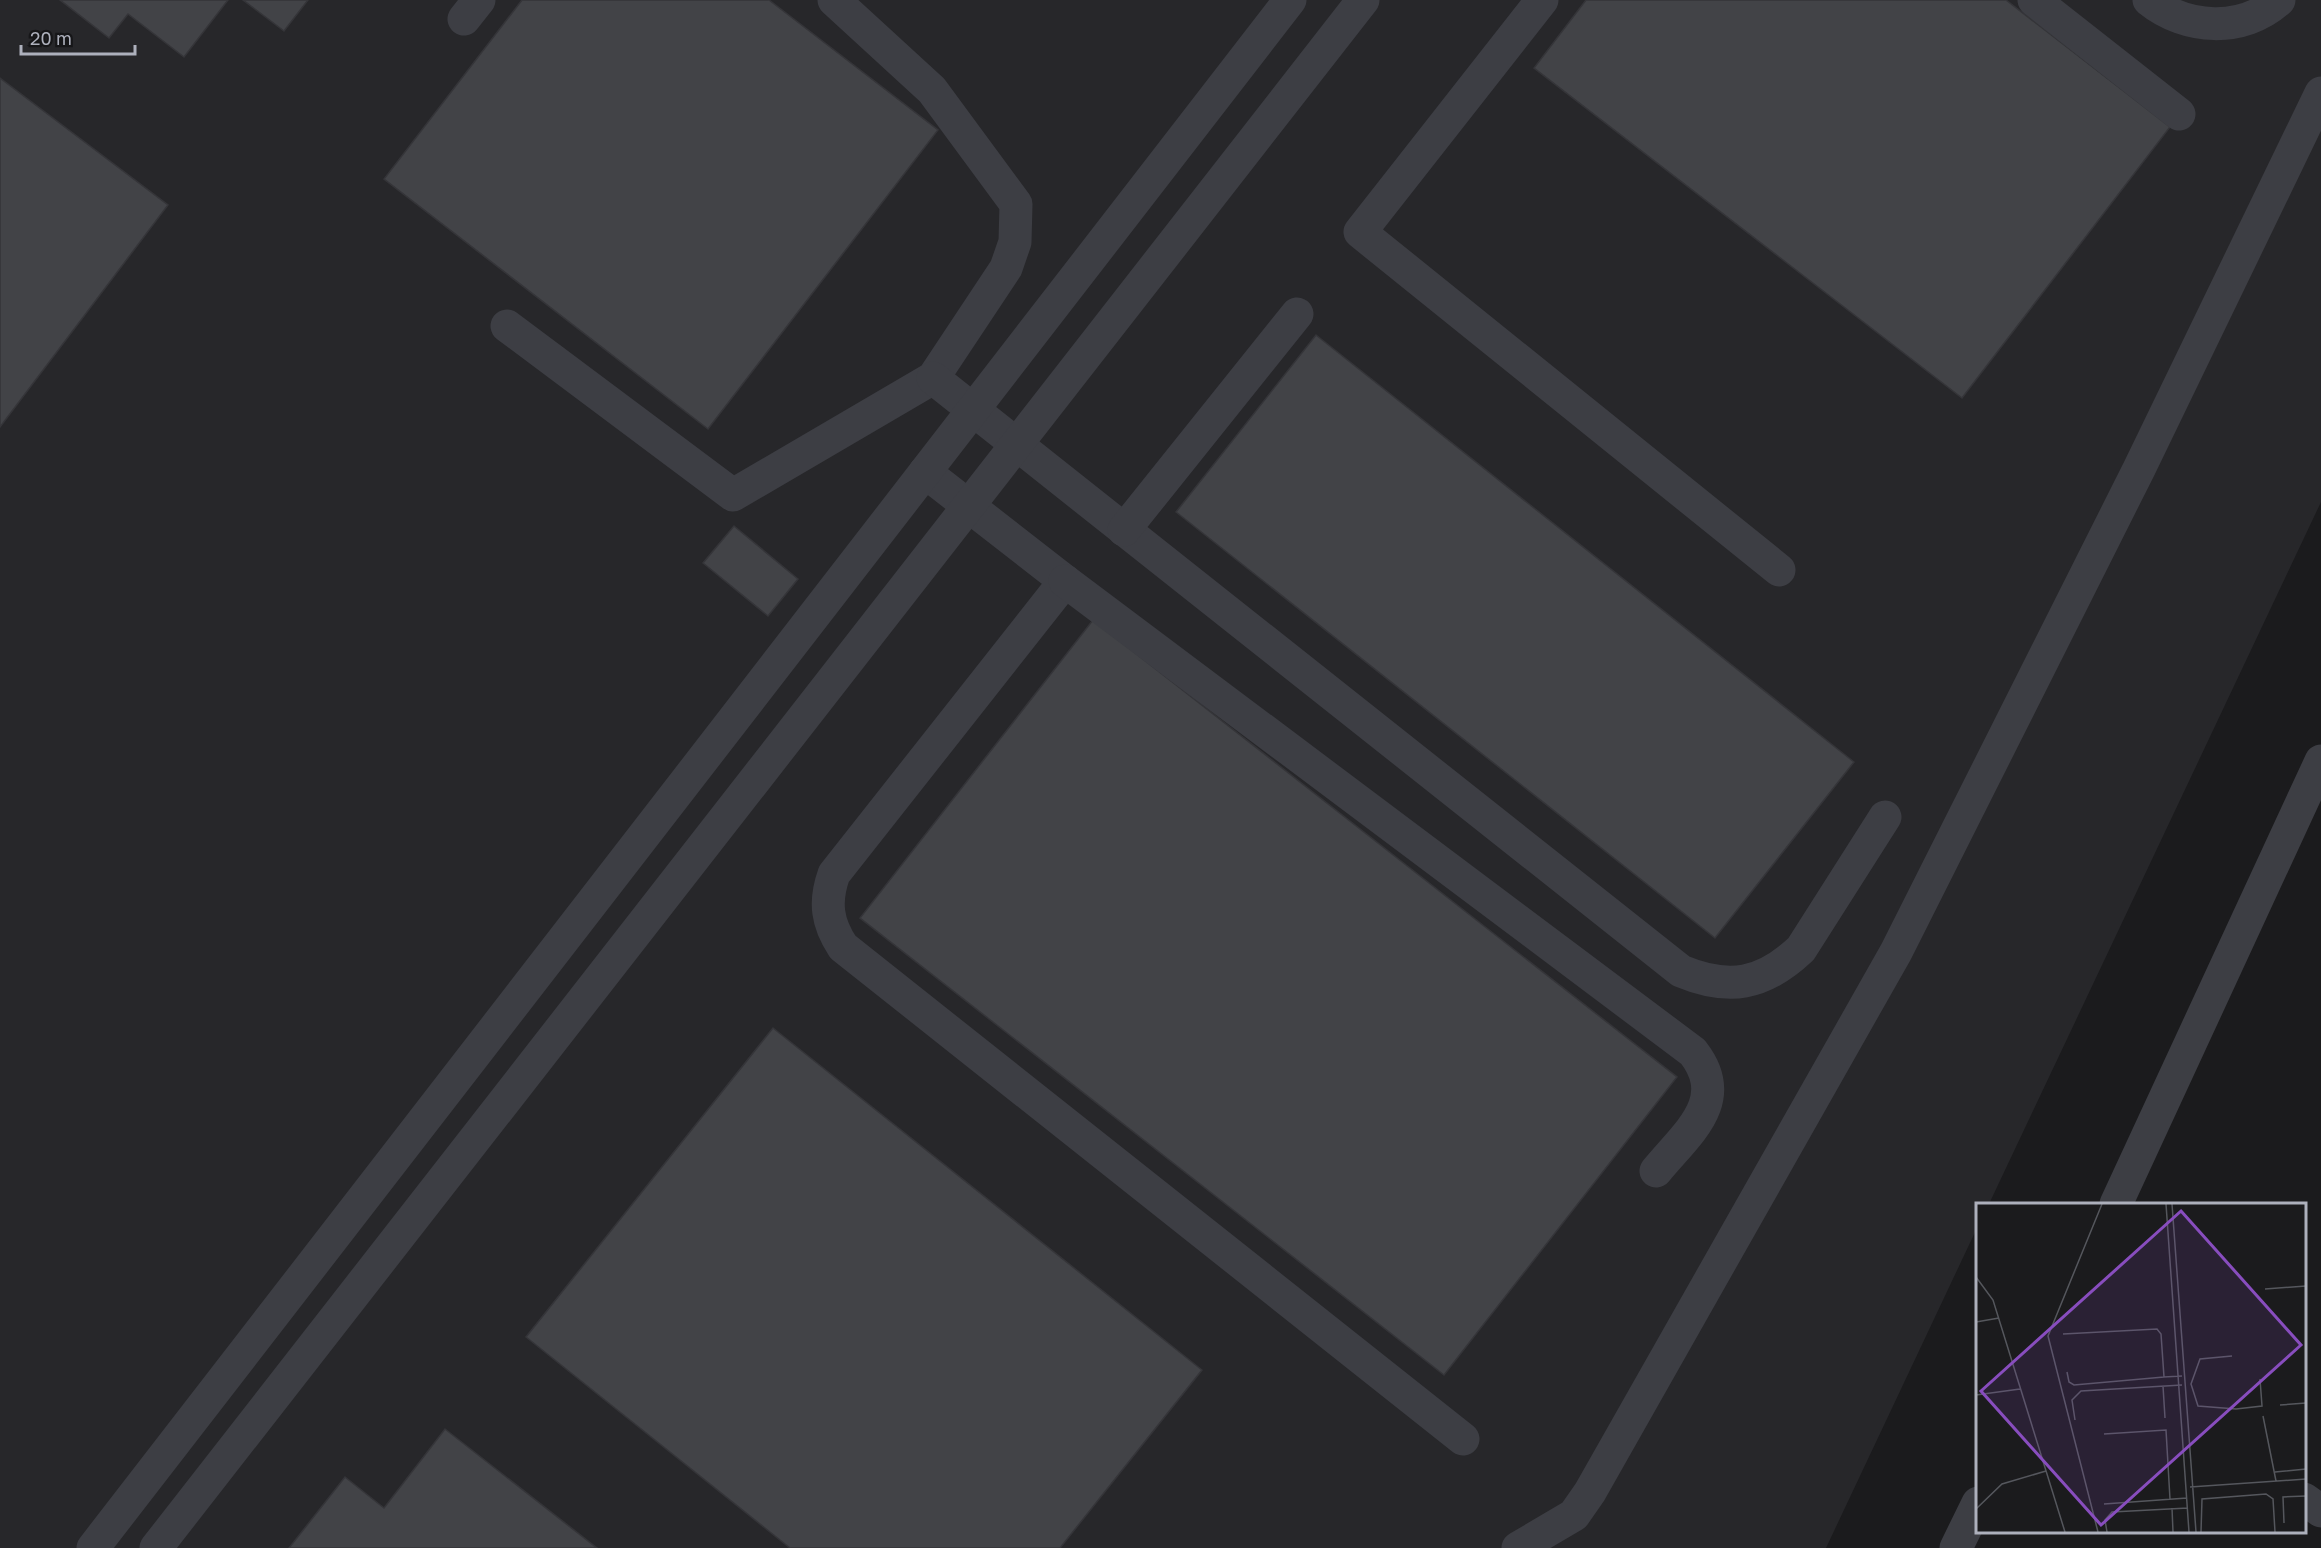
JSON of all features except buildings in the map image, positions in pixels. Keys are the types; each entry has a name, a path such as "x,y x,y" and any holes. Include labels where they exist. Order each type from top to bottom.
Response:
{"street":[{"path":"507,326 733,495 933,378 1006,268 1016,242 1016,204 932,90 834,0"},
{"path":"93,1548 1290,0"},
{"path":"156,1548 1363,0"},
{"path":"1542,0 1360,232 1779,570"},
{"path":"2034,0 2179,114"},
{"path":"2148,0 2180,18 2204,24 2229,23 2252,17 2280,0"},
{"path":"1518,1548 1546,1534 1575,1515 1590,1492 1896,952 2139,469 2321,93"},
{"path":"1124,530 1297,314"},
{"path":"933,378 1681,971 1702,979 1724,983 1746,982 1766,975 1785,964 1801,949 1885,818"},
{"path":"925,472 1065,581 1693,1052 1707,1075 1708,1100 1703,1113 1656,1171"},
{"path":"1065,581 834,874 827,903 834,934 843,947 1462,1439"},
{"path":"2116,1203 2321,761"},
{"path":"2306,1500 2321,1511"},
{"path":"1956,1548 1976,1505"}],"shaded area":[{"path":"0,0 2321,0 2321,502 1989,1203 1976,1203 1976,1230 1826,1548 0,1548"}]}
